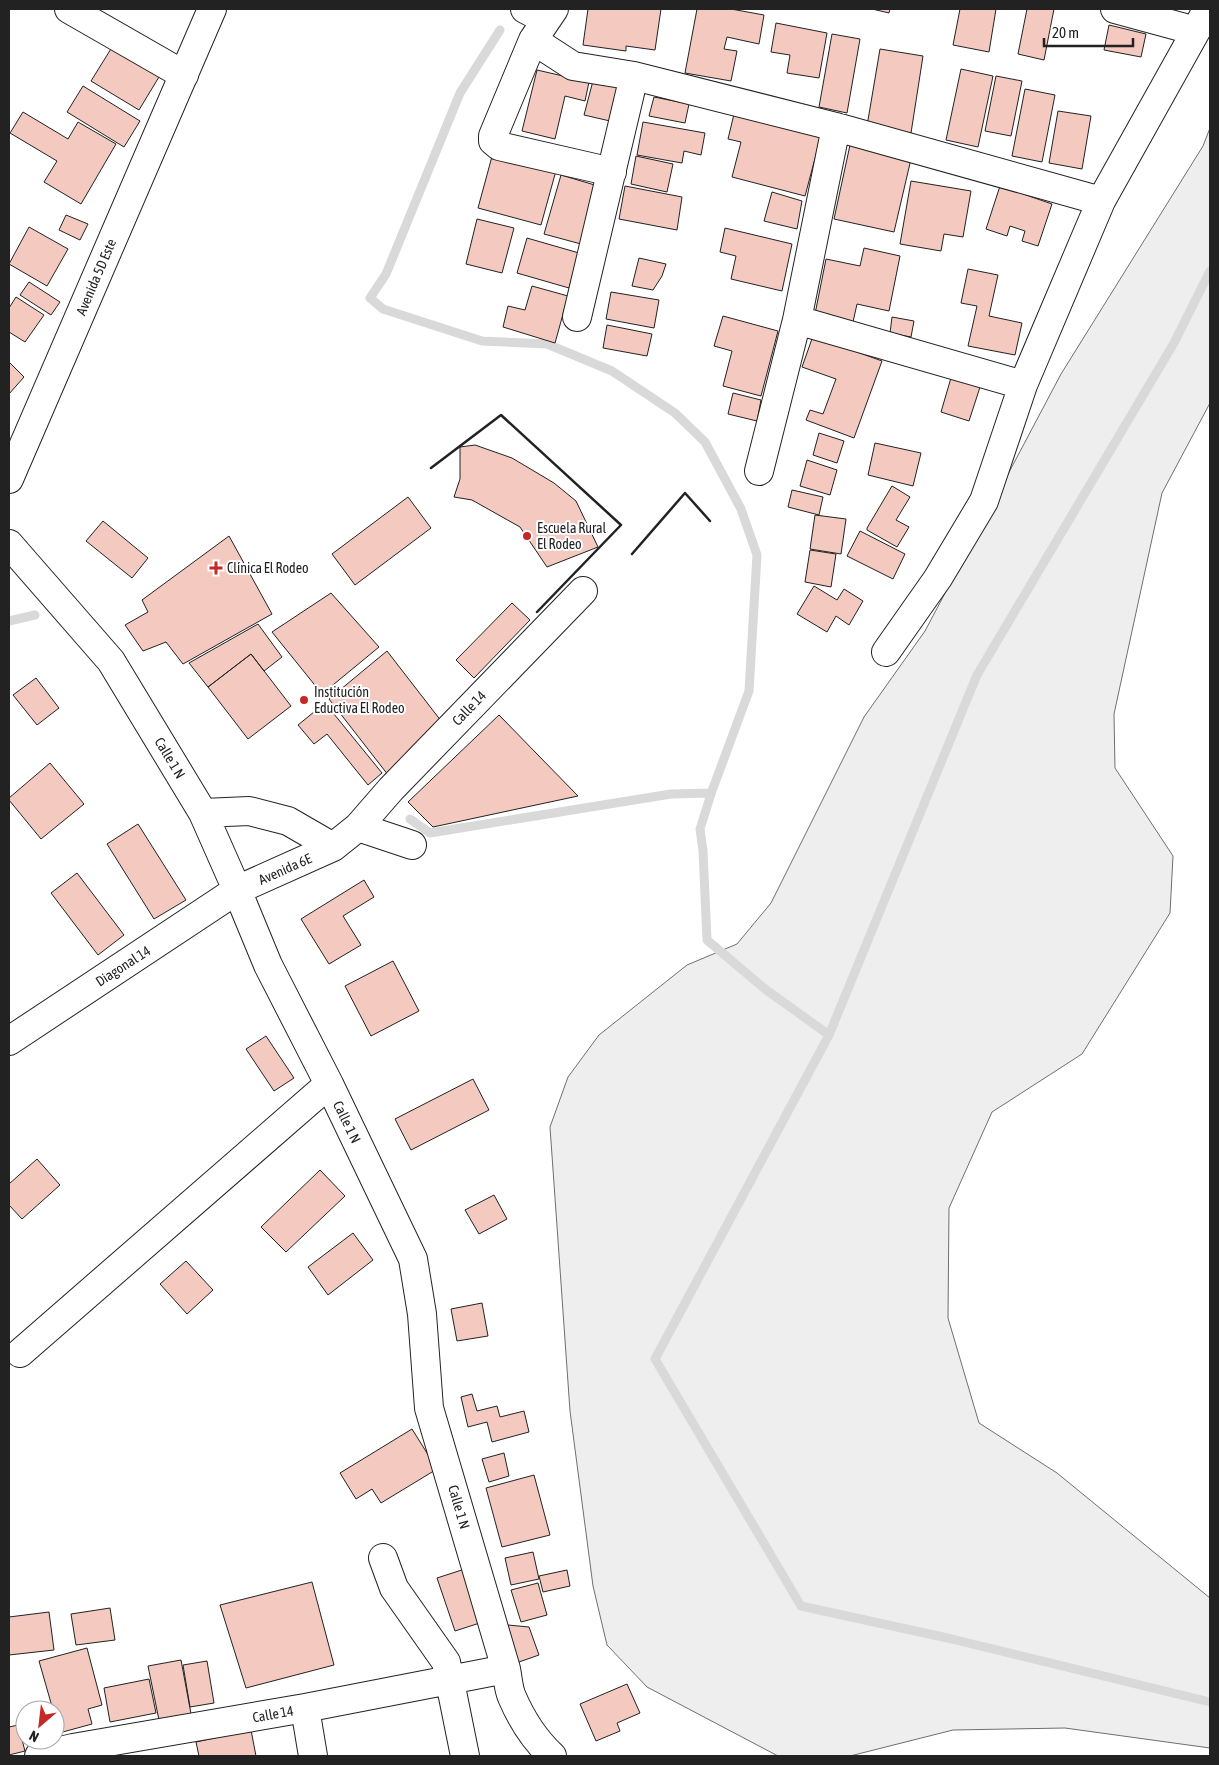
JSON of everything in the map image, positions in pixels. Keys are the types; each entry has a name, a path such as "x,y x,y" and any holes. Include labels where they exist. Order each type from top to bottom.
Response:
{"street":[{"path":"69,9 184,75"},
{"name":"Avenida 5D Este","path":"9,479 212,9"},
{"path":"886,652 938,578 984,501 1023,385 1100,201 1201,20 1115,9"},
{"path":"539,19 573,66 634,76 836,126 1100,201"},
{"path":"539,19 493,136 493,141 499,146 612,172"},
{"path":"577,317 634,76"},
{"path":"759,471 797,320 836,126"},
{"path":"797,320 1023,385"},
{"name":"Calle 1 N","path":"9,544 111,660 202,813 268,965 329,1084 413,1259 422,1314 429,1408 506,1669 511,1695 526,1723 552,1756"},
{"name":"Calle 14","path":"358,827 391,790 583,591"},
{"name":"Avenida 6E","path":"202,813 249,812 288,821 332,847"},
{"path":"358,827 412,845"},
{"name":"Avenida 6E","path":"237,890 332,847 358,827"},
{"name":"Diagonal 14","path":"9,1042 237,890"},
{"path":"20,1353 329,1084"},
{"path":"383,1558 394,1588 446,1662 465,1756"},
{"name":"Calle 14","path":"39,1756 73,1748 305,1708 506,1669"},
{"path":"305,1708 313,1756"}],"shaded area":[{"path":"1210,128 1210,403 1162,493 1114,714 1115,768 1173,856 1170,913 1082,1054 992,1112 949,1208 948,1318 979,1423 1057,1473 1210,1598 1210,1748 1065,1728 953,1730 850,1756 778,1756 647,1687 607,1645 593,1586 570,1411 550,1127 568,1077 599,1035 687,965 737,944 771,903 864,717 925,631 1061,374 1203,146"}],"building":[{"path":"588,9 661,9 655,50 626,46 626,51 583,45"},
{"path":"697,9 731,9 764,15 759,44 727,37 724,49 737,51 731,81 685,73"},
{"path":"872,9 890,9 889,13"},
{"path":"960,9 996,9 989,52 953,45"},
{"path":"1027,9 1054,9 1044,60 1018,54"},
{"path":"776,23 827,33 819,78 787,73 790,55 771,52"},
{"path":"1109,25 1146,34 1141,57 1104,50"},
{"path":"832,34 860,39 847,113 819,107"},
{"path":"114,44 162,72 139,110 91,81"},
{"path":"880,49 923,56 911,133 867,126"},
{"path":"961,69 993,76 978,147 946,140"},
{"path":"537,70 589,82 585,101 565,96 555,139 522,131"},
{"path":"996,76 1022,81 1011,136 985,131"},
{"path":"594,77 619,84 610,121 584,115"},
{"path":"83,86 140,121 124,147 67,112"},
{"path":"1025,89 1055,95 1042,162 1012,156"},
{"path":"654,97 689,104 685,123 649,116"},
{"path":"1058,111 1091,116 1082,169 1049,163"},
{"path":"23,112 68,139 78,122 116,144 81,204 44,182 57,161 10,133"},
{"path":"734,114 821,136 805,196 732,177 741,142 728,139"},
{"path":"643,122 705,133 701,155 684,151 682,163 637,155"},
{"path":"850,145 911,159 894,232 834,219"},
{"path":"494,149 557,167 541,225 478,208"},
{"path":"636,156 673,164 667,192 631,184"},
{"path":"561,175 598,186 581,244 544,234"},
{"path":"911,181 971,191 963,237 944,234 941,251 900,244"},
{"path":"625,186 682,197 677,230 619,219"},
{"path":"1000,186 1052,204 1038,246 1022,241 1025,231 1010,226 1007,236 986,229"},
{"path":"772,192 802,201 797,229 764,221"},
{"path":"66,215 88,224 80,240 59,230"},
{"path":"477,219 514,228 502,273 466,264"},
{"path":"29,227 68,249 47,286 9,264"},
{"path":"725,228 792,244 782,291 731,279 736,256 720,252"},
{"path":"527,238 579,253 569,288 517,273"},
{"path":"864,248 900,256 889,311 857,304 853,322 815,314 826,259 860,266"},
{"path":"639,258 666,264 662,276 653,290 632,286"},
{"path":"968,269 998,275 989,316 1022,323 1015,355 968,346 977,306 961,303"},
{"path":"29,282 60,302 51,315 20,295"},
{"path":"532,286 568,296 555,343 503,327 508,306 525,310"},
{"path":"611,292 659,300 654,328 606,319"},
{"path":"16,297 44,315 25,342 9,332 9,308"},
{"path":"723,316 778,331 761,396 723,386 732,351 714,346"},
{"path":"892,317 914,321 911,337 890,333"},
{"path":"607,325 652,334 647,356 603,348"},
{"path":"813,336 882,361 854,438 806,420 810,410 823,414 836,379 802,367"},
{"path":"9,362 24,377 9,394"},
{"path":"953,371 982,381 969,421 941,412"},
{"path":"733,393 761,400 757,421 728,414"},
{"path":"819,433 844,441 837,463 813,455"},
{"path":"875,443 921,453 913,486 868,475"},
{"path":"475,445 512,458 554,483 576,501 598,547 547,567 520,527 472,500 454,497 460,479 460,447"},
{"path":"807,460 837,470 830,495 800,486"},
{"path":"892,486 910,497 896,520 909,527 897,547 867,530"},
{"path":"792,490 823,497 819,515 788,507"},
{"path":"408,497 431,528 355,585 332,554"},
{"path":"815,515 846,519 841,554 810,549"},
{"path":"103,521 148,558 132,578 86,541"},
{"path":"860,531 905,554 893,579 847,556"},
{"name":"Clínica El Rodeo","path":"229,536 272,614 183,664 166,642 143,651 125,625 148,612 142,600"},
{"path":"810,550 836,554 831,587 805,582"},
{"path":"814,586 837,600 844,589 863,601 849,625 836,616 827,632 797,614"},
{"path":"331,593 379,647 322,694 272,632"},
{"path":"512,603 530,620 474,678 456,660"},
{"path":"258,624 282,657 264,671 251,654 208,687 189,663"},
{"path":"387,651 445,726 392,780 329,699"},
{"path":"251,654 291,706 248,739 208,687"},
{"path":"36,678 59,708 37,725 13,695"},
{"path":"325,703 382,773 368,785 327,734 314,744 298,725"},
{"path":"499,715 578,796 433,827 408,802"},
{"path":"50,763 84,804 41,839 9,798"},
{"path":"138,824 186,900 154,919 107,844"},
{"path":"77,873 124,935 98,955 51,893"},
{"path":"364,880 374,897 343,916 361,945 329,964 301,919"},
{"path":"393,961 419,1011 371,1036 345,986"},
{"path":"266,1036 294,1078 274,1091 246,1049"},
{"path":"473,1079 489,1110 411,1150 395,1119"},
{"path":"37,1159 60,1185 22,1219 9,1205 9,1184"},
{"path":"320,1170 345,1196 286,1252 261,1227"},
{"path":"494,1195 507,1219 479,1234 465,1210"},
{"path":"353,1233 373,1260 328,1295 308,1267"},
{"path":"186,1261 213,1290 187,1314 160,1284"},
{"path":"482,1303 488,1336 457,1341 451,1309"},
{"path":"472,1394 477,1411 497,1406 500,1417 524,1411 529,1432 492,1442 487,1422 468,1427 461,1397"},
{"path":"412,1429 437,1469 381,1503 372,1489 356,1499 340,1473"},
{"path":"504,1453 509,1476 489,1482 482,1459"},
{"path":"534,1475 550,1535 502,1547 486,1488"},
{"path":"533,1552 539,1579 511,1585 505,1558"},
{"path":"471,1567 489,1620 455,1631 437,1578"},
{"path":"567,1570 570,1586 543,1592 539,1576"},
{"path":"312,1582 334,1665 246,1688 220,1605"},
{"path":"538,1583 547,1615 521,1622 511,1590"},
{"path":"110,1608 115,1640 76,1645 71,1614"},
{"path":"49,1612 54,1650 9,1655 9,1617"},
{"path":"508,1625 529,1627 539,1655 516,1663"},
{"path":"87,1648 102,1705 88,1709 92,1724 65,1731 65,1700 50,1700 39,1661"},
{"path":"181,1660 192,1719 160,1725 148,1666"},
{"path":"207,1661 214,1703 190,1707 183,1665"},
{"path":"149,1679 156,1713 110,1722 104,1688"},
{"path":"627,1684 640,1713 617,1723 620,1731 596,1741 580,1704"},
{"path":"15,1726 15,1750 25,1751 9,1755 9,1727"},
{"path":"251,1730 256,1756 199,1756 196,1742"}],"waterway":[{"path":"500,30 460,93 386,274 370,298 383,309 482,341 547,344 612,371 675,413 705,442 741,509 757,555 749,691 700,829 703,851 707,940 765,989 829,1035"},
{"path":"1210,271 1174,343 977,675 829,1035 655,1359 801,1606 952,1639 1210,1702"},
{"path":"9,621 35,615"},
{"path":"410,819 430,833 671,794 711,793 713,788"}],"wall":[{"path":"431,468 501,415 621,525 537,612"},
{"path":"632,554 685,493 710,521"}],"place":[{"name":"Escuela Rural El Rodeo","path":"527,536"},
{"name":"Clínica El Rodeo","path":"216,568"},
{"name":"Institución Eductiva El Rodeo","path":"304,700"}]}
